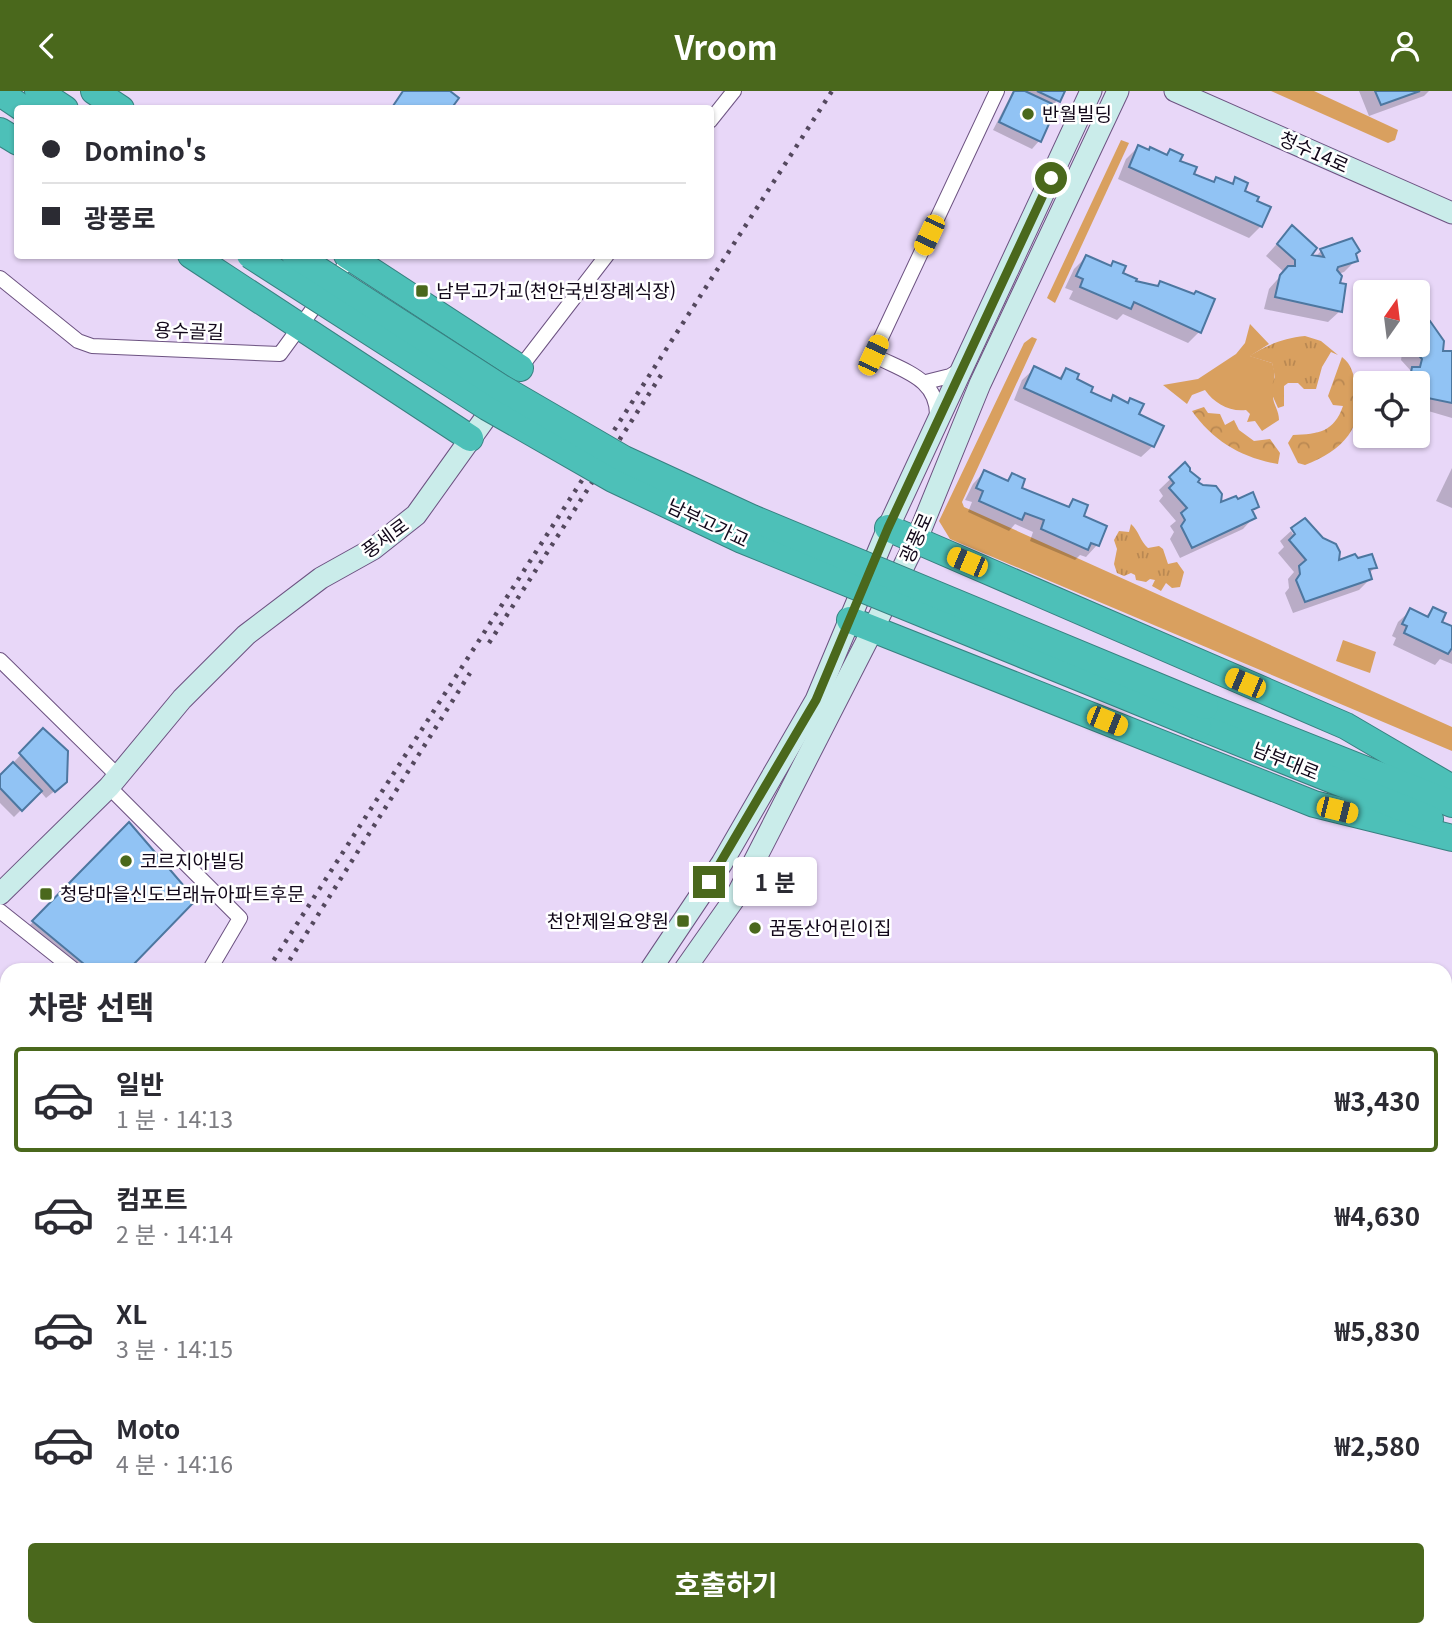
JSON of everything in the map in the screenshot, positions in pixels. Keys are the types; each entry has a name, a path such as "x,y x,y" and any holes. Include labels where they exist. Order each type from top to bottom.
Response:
{"highway":[{"path":"38,91 59,105"},
{"path":"94,91 115,105"},
{"path":"0,93 18,105"},
{"path":"197,259 470,438"},
{"name":"남부고가교","path":"256,259 487,407 613,479 742,540 1201,716"},
{"name":"남부고가교","path":"301,259 500,387 624,459 1201,716"},
{"path":"352,259 520,368"},
{"path":"888,528 1346,726 1452,788"},
{"path":"861,624 1314,804 1452,838"},
{"name":"남부대로","path":"1201,716 1452,804"},
{"name":"남부대로","path":"1201,716 1452,827"}],"street":[{"path":"714,116 734,91"},
{"path":"936,429 937,403 926,382 873,355 998,91"},
{"name":"광풍로","path":"689,963 737,895 861,624 888,528 1091,91"},
{"name":"광풍로","path":"655,963 722,863 861,624 916,541 980,384 1118,91"},
{"name":"청수14로","path":"1175,91 1452,213"},
{"name":"용수골길","path":"0,278 78,341 92,346 280,354 348,259"},
{"name":"풍세로","path":"0,894 114,781 181,699 246,635 321,578 373,549 416,515 520,368 604,259"},
{"path":"926,382 950,376 964,368"},
{"path":"0,660 240,918 214,963"},
{"path":"0,911 65,963"}],"green space":[{"path":"1271,91 1314,91 1398,130 1395,140 1388,143"},
{"path":"1121,140 1129,143 1055,303 1047,298"},
{"path":"1250,324 1269,344 1250,356 1272,363 1274,372 1273,398 1279,420 1262,431 1255,421 1247,422 1250,414 1246,410 1222,406 1205,390 1192,395 1187,404 1163,385 1198,379 1236,354 1245,343"},
{"path":"1305,336 1321,341 1338,355 1331,352 1322,367 1316,389 1304,389 1298,383 1284,386 1284,406 1278,408 1270,390 1275,377 1272,363 1249,356 1290,338"},
{"path":"1032,337 1037,339 962,502 964,507 1452,727 1452,751 950,539 939,521 1024,343"},
{"path":"1342,357 1353,373 1353,427 1348,436 1330,453 1305,465 1298,463 1288,443 1293,435 1324,430 1339,415 1343,406 1333,405 1328,396"},
{"path":"1204,407 1208,413 1220,414 1225,425 1234,420 1239,430 1254,441 1270,439 1280,453 1278,464 1229,447 1209,431 1192,411"},
{"path":"1131,524 1148,548 1159,546 1163,549 1168,564 1177,562 1184,572 1180,587 1172,588 1166,583 1161,591 1152,586 1155,580 1146,582 1136,580 1131,573 1124,576 1117,573 1114,564 1117,549 1114,540 1119,531 1129,532"},
{"path":"1343,640 1376,652 1370,673 1336,661"}],"building":[{"path":"403,91 450,91 459,98 454,105 394,105"},
{"name":"반월빌딩","path":"1014,91 1025,91 1057,106 1041,142 999,122"},
{"path":"1037,91 1065,91 1060,102"},
{"path":"1375,91 1420,91 1381,105"},
{"path":"1138,145 1167,155 1170,149 1183,155 1180,161 1197,167 1194,174 1214,182 1216,177 1233,184 1235,177 1248,183 1245,191 1259,197 1257,201 1271,207 1262,227 1129,167"},
{"path":"1292,225 1317,248 1312,255 1324,257 1320,249 1352,238 1360,251 1356,254 1358,261 1338,267 1337,270 1342,276 1340,283 1346,284 1342,312 1275,297 1280,275 1288,266 1295,266 1295,260 1277,244"},
{"path":"1086,255 1111,266 1113,261 1126,266 1123,273 1137,279 1136,281 1158,286 1160,281 1215,299 1201,333 1134,302 1131,309 1080,287 1083,279 1076,276"},
{"path":"1430,321 1444,341 1443,351 1452,351 1452,403 1430,398 1430,371 1411,371 1412,367 1420,367 1420,357 1430,357"},
{"path":"1034,366 1061,379 1066,368 1079,374 1077,379 1093,387 1091,392 1111,401 1113,395 1128,403 1130,398 1144,404 1139,414 1164,426 1154,447 1024,388"},
{"path":"1185,462 1190,471 1200,479 1198,482 1216,486 1222,494 1221,502 1236,496 1238,499 1253,492 1259,507 1252,510 1256,518 1192,548 1181,526 1185,520 1181,513 1187,508 1169,488 1174,483 1169,477"},
{"path":"984,470 1008,481 1012,473 1025,479 1022,488 1069,507 1073,499 1088,505 1084,516 1107,526 1099,546 1091,543 1088,550 1041,529 1044,520 1025,513 1022,520 979,501 983,491 976,488"},
{"path":"1305,518 1323,538 1336,544 1340,552 1339,560 1355,554 1358,558 1372,554 1377,568 1369,569 1372,579 1305,602 1296,580 1300,574 1299,566 1306,560 1289,540 1295,534 1291,528"},
{"path":"1433,607 1446,613 1442,622 1452,626 1452,648 1448,654 1404,633 1407,626 1402,624 1410,608 1428,617"},
{"path":"43,728 68,751 67,782 55,792 19,753"},
{"path":"13,762 42,791 22,811 0,788 0,775"},
{"name":"코르지아빌딩","path":"129,822 196,900 135,963 83,963 32,921"}],"railway":[{"path":"272,963 832,91"},
{"path":"489,643 663,372"},
{"path":"288,963 470,673"}],"place":[{"name":"반월빌딩","path":"1028,114"},
{"name":"남부고가교(천안국빈장례식장)","path":"422,291"},
{"name":"코르지아빌딩","path":"126,861"},
{"name":"청당마을신도브래뉴아파트후문","path":"46,894"},
{"name":"천안제일요양원","path":"683,921"},
{"name":"꿈동산어린이집","path":"755,928"}],"route":[{"path":"709,882 816,700 888,528 1051,178"}]}
